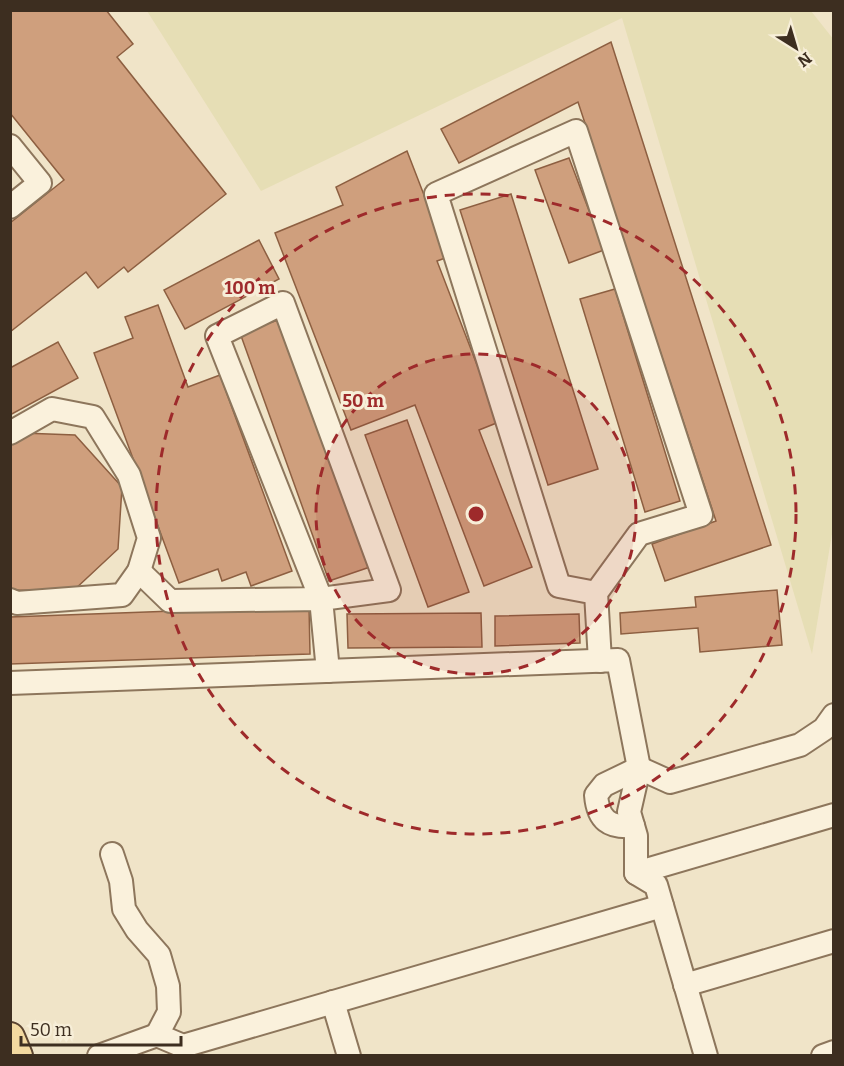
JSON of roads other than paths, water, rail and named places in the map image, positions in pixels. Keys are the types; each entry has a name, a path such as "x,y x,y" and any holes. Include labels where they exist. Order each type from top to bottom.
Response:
{"street":[{"path":"596,593 559,586 436,194 576,131 700,515 639,534 596,593 600,661"},
{"path":"10,146 40,183 10,207"},
{"path":"140,571 170,601 321,599 389,590 283,303 217,336 321,599 328,671"},
{"path":"10,433 52,409 93,417 129,476 149,538 140,571 122,595 17,603 10,600"},
{"path":"10,683 618,660 639,768 629,812 636,836 636,873"},
{"path":"639,768 670,782 800,745 824,729 834,715"},
{"path":"633,826 618,827 604,819 597,808 596,795 604,785 639,768"},
{"path":"636,873 834,815"},
{"path":"99,1056 157,1035 169,1012 168,986 159,955 137,930 124,909 121,881 112,854"},
{"path":"636,873 656,885 706,1056"},
{"path":"157,1035 183,1046 662,906"},
{"path":"685,984 834,941"},
{"path":"333,1002 349,1056"},
{"path":"823,1056 834,1052"}]}
